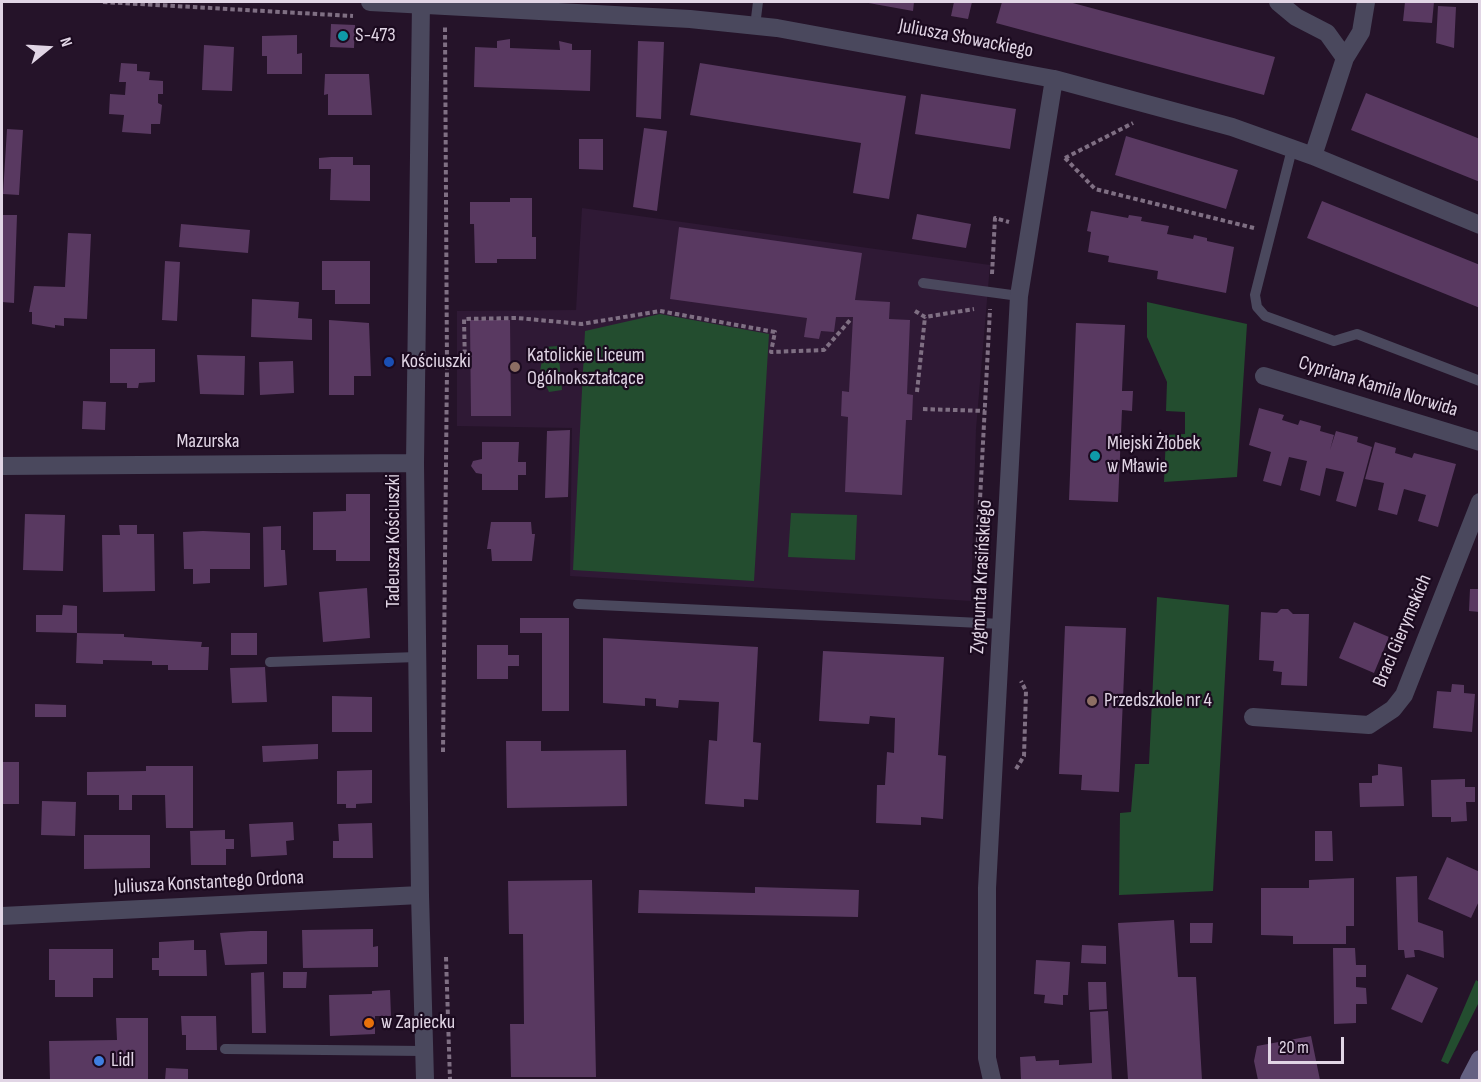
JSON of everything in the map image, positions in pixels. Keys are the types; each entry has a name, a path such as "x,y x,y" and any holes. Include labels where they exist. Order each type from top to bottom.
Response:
{"main road":[{"path":"1468,1080 1479,1059"}],"street":[{"path":"1278,2 1296,17 1327,33 1345,58"},
{"path":"1313,156 1345,58 1361,32 1366,2"},
{"name":"Juliusza Słowackiego","path":"366,9 421,3 690,19 755,26 1054,79 1232,127 1313,156 1479,225"},
{"name":"Tadeusza Kościuszki","path":"421,3 415,463 420,895 425,1080"},
{"name":"Zygmunta Krasińskiego","path":"992,1080 987,1058 987,888 1019,296 1054,79"},
{"name":"Cypriana Kamila Norwida","path":"1264,376 1479,442"},
{"name":"Mazurska","path":"2,466 415,463"},
{"name":"Braci Gierymskich","path":"1252,717 1370,725 1393,710 1404,695 1479,502"},
{"name":"Juliusza Konstantego Ordona","path":"2,916 420,895"}],"lane":[{"path":"755,26 758,2"},
{"path":"1292,149 1255,295 1257,307 1265,316 1334,341 1357,334 1479,381"},
{"path":"923,283 1019,296"},
{"path":"578,604 1002,624"},
{"path":"270,662 417,657"},
{"path":"225,1049 424,1051"}],"path":[{"path":"102,2 366,9"},
{"path":"442,754 447,367 445,45 448,6"},
{"path":"1055,157 1065,158 1142,119"},
{"path":"1065,158 1095,189 1270,232"},
{"path":"991,562 977,556 988,307 991,294 995,218 1009,224 1011,212"},
{"path":"915,311 925,317 977,309"},
{"path":"447,367 465,366 464,320 517,318 582,324 660,311 775,332 771,352 824,350 851,319"},
{"path":"917,392 925,317"},
{"path":"922,409 985,411"},
{"path":"446,953 450,1080"}],"shaded area":[{"path":"582,208 990,265 976,429 971,601 570,576 572,428 457,426 457,311 576,310"}],"green space":[{"path":"1147,302 1247,324 1237,477 1164,482 1166,435 1185,434 1185,412 1166,411 1167,382 1147,337"},
{"path":"660,314 769,334 754,581 573,570 585,331"},
{"path":"558,346 562,390 549,392 540,372 544,347"},
{"path":"791,513 857,515 855,560 788,557"},
{"path":"1157,597 1229,605 1213,891 1119,895 1120,813 1131,812 1135,764 1149,764"},
{"path":"1476,980 1479,982 1479,1002 1448,1064 1441,1061"}],"building":[{"path":"863,2 914,2 913,11"},
{"path":"954,2 972,2 968,19 951,16"},
{"path":"1002,2 1069,2 1275,57 1264,95 996,23"},
{"path":"1405,2 1434,2 1432,23 1403,21"},
{"path":"1438,6 1456,7 1454,48 1436,43"},
{"name":"S-473","path":"331,24 355,25 354,48 330,47"},
{"path":"297,35 297,54 302,53 302,74 267,74 267,56 262,56 262,36"},
{"path":"510,39 510,48 560,50 559,41 572,44 572,50 591,50 590,91 474,87 475,47 497,48 497,41"},
{"path":"638,41 664,42 661,119 636,117"},
{"path":"204,45 234,47 232,91 202,90"},
{"path":"121,63 137,64 137,71 150,72 149,80 163,81 163,94 158,94 158,103 162,105 160,124 151,124 151,134 122,132 124,115 109,114 110,94 125,95 126,82 119,82"},
{"path":"700,63 906,96 889,199 853,193 861,143 690,115"},
{"path":"325,74 369,74 372,115 328,115 328,94 324,95"},
{"path":"1366,93 1480,139 1480,182 1351,130"},
{"path":"921,94 1016,109 1010,149 915,134"},
{"path":"644,128 667,131 657,211 633,207"},
{"path":"7,129 23,130 19,195 3,194"},
{"path":"1126,136 1238,170 1226,209 1115,175"},
{"path":"579,139 603,139 603,170 579,169"},
{"path":"353,157 353,165 370,165 370,201 330,200 331,169 319,169 319,158"},
{"path":"510,198 532,198 532,237 536,237 536,259 497,259 497,263 475,263 474,224 470,224 470,202 510,202"},
{"path":"1322,201 1480,265 1480,308 1307,238"},
{"path":"1091,211 1128,218 1129,215 1142,217 1141,221 1169,226 1167,234 1193,239 1194,235 1207,238 1207,241 1234,247 1226,293 1157,279 1158,271 1108,262 1109,256 1088,252 1091,232 1087,231"},
{"path":"917,214 971,224 966,248 912,239"},
{"path":"3,215 17,215 14,303 2,302"},
{"path":"181,224 250,230 248,253 179,247"},
{"path":"679,227 862,253 855,300 890,302 889,319 910,320 907,394 913,395 912,420 906,420 902,495 845,492 848,417 841,416 842,391 849,392 853,317 836,317 834,332 821,331 819,339 804,337 807,318 670,299"},
{"path":"68,233 91,234 87,319 64,318 64,326 55,325 55,328 32,324 32,312 29,312 34,286 65,287"},
{"path":"165,261 180,262 177,321 162,320"},
{"path":"322,261 370,261 370,304 335,304 335,290 322,290"},
{"path":"252,299 299,302 298,318 312,319 312,340 251,337"},
{"path":"329,320 369,323 371,376 354,376 354,395 329,395"},
{"path":"470,320 510,320 511,416 471,416"},
{"name":"Miejski Żłobek w Mławie","path":"1076,323 1125,325 1122,391 1133,391 1132,411 1122,410 1118,502 1069,500"},
{"path":"110,349 155,349 155,382 139,383 138,388 127,388 127,383 110,383"},
{"path":"197,355 245,356 244,395 200,394"},
{"path":"293,361 294,393 260,395 259,362"},
{"path":"83,401 106,402 105,430 82,429"},
{"path":"1259,408 1284,415 1282,420 1298,425 1300,420 1321,426 1320,431 1334,435 1330,450 1336,431 1358,437 1357,442 1372,447 1356,507 1336,501 1344,472 1326,468 1320,496 1300,490 1307,461 1289,457 1281,486 1263,481 1271,452 1249,445"},
{"path":"570,430 568,497 545,498 547,431"},
{"path":"482,442 519,442 518,462 526,462 526,475 518,475 518,490 482,490 482,474 476,473 471,466 473,461 482,459"},
{"path":"1375,442 1396,448 1395,453 1412,458 1414,453 1456,464 1438,527 1418,521 1426,495 1404,489 1397,515 1378,510 1384,483 1365,479"},
{"path":"346,494 370,494 370,561 336,561 336,550 313,550 313,512 346,511"},
{"path":"25,514 65,515 63,571 23,570"},
{"path":"491,522 531,522 532,534 535,534 532,561 492,561 491,549 487,549"},
{"path":"119,525 137,525 137,534 154,534 155,591 103,592 102,535 120,535"},
{"path":"281,526 281,550 285,550 287,585 264,587 263,527"},
{"path":"183,532 250,533 250,569 210,569 210,583 193,584 193,569 184,569"},
{"path":"367,588 370,638 323,642 319,592"},
{"path":"1470,589 1480,589 1480,612 1469,611"},
{"path":"63,605 77,606 77,633 36,632 36,615 62,615"},
{"path":"1281,609 1288,609 1293,614 1309,614 1307,686 1281,685 1282,672 1273,671 1274,661 1259,660 1261,612 1277,613"},
{"path":"520,618 569,618 569,711 542,711 542,633 520,633"},
{"path":"1354,622 1389,637 1374,673 1339,658"},
{"name":"Przedszkole nr 4","path":"1065,626 1126,628 1119,792 1081,790 1082,775 1059,774"},
{"path":"77,633 124,634 124,637 202,642 201,647 209,647 208,670 168,670 168,665 152,665 152,661 103,660 103,664 76,663"},
{"path":"231,633 257,633 257,655 231,655"},
{"path":"603,638 758,647 753,742 761,743 758,800 744,799 744,807 705,804 709,740 717,741 719,702 679,700 678,708 656,706 656,699 645,698 645,706 603,703"},
{"path":"477,645 508,645 508,655 519,655 519,666 508,666 508,679 477,679"},
{"path":"823,651 944,657 938,755 946,756 943,819 921,817 921,825 876,823 877,785 885,785 887,752 894,753 895,718 870,716 869,724 819,721"},
{"path":"265,667 267,702 232,703 230,668"},
{"path":"1452,684 1464,685 1464,693 1475,694 1472,732 1433,728 1437,691 1451,692"},
{"path":"332,696 372,697 372,732 332,732"},
{"path":"35,704 66,705 66,717 35,717"},
{"path":"506,741 541,741 541,751 626,750 627,806 507,808"},
{"path":"318,744 318,759 263,762 262,746"},
{"path":"2,762 19,762 19,804 3,804"},
{"path":"1378,764 1402,767 1404,806 1360,807 1359,783 1372,783 1372,776 1378,775"},
{"path":"146,766 193,766 193,828 166,828 165,795 132,795 132,810 119,810 119,795 87,795 87,772 146,771"},
{"path":"372,770 372,803 356,804 356,808 346,808 346,804 337,804 337,771"},
{"path":"1465,779 1465,787 1475,787 1475,802 1466,802 1467,821 1451,822 1451,817 1432,817 1431,780"},
{"path":"42,801 76,802 75,836 41,835"},
{"path":"293,822 294,840 286,841 287,855 251,857 249,824"},
{"path":"372,823 373,858 333,858 333,841 339,841 338,824"},
{"path":"225,830 225,839 234,839 234,849 226,849 226,865 191,865 190,831"},
{"path":"1315,831 1332,831 1333,861 1315,861"},
{"path":"84,835 150,835 150,868 84,869"},
{"path":"1447,857 1480,872 1480,899 1471,918 1428,899"},
{"path":"1417,876 1418,922 1443,931 1444,958 1414,950 1415,957 1405,958 1404,950 1398,950 1396,877"},
{"path":"1354,878 1354,926 1346,926 1346,944 1293,944 1293,936 1261,935 1261,888 1309,888 1309,880"},
{"path":"592,880 596,1077 511,1077 510,1024 524,1024 523,934 509,934 508,881"},
{"path":"755,887 859,890 858,917 638,913 639,890 755,893"},
{"path":"1174,920 1178,977 1196,977 1202,1080 1128,1080 1118,923"},
{"path":"1190,923 1213,923 1212,943 1190,943"},
{"path":"373,929 373,947 378,946 378,967 303,968 302,930"},
{"path":"267,931 267,964 225,965 220,933"},
{"path":"194,940 194,950 206,950 207,976 159,976 159,970 152,970 152,958 159,958 159,942"},
{"path":"1082,945 1106,946 1106,964 1081,963"},
{"path":"1333,948 1355,948 1356,965 1366,965 1366,977 1356,977 1356,987 1366,988 1367,1004 1356,1004 1356,1023 1334,1024"},
{"path":"49,949 113,949 113,978 93,978 93,997 55,997 55,980 49,980"},
{"path":"1036,960 1070,962 1068,995 1063,995 1063,1005 1044,1003 1045,995 1034,994"},
{"path":"264,972 266,1033 252,1033 251,973"},
{"path":"283,972 307,972 306,988 283,988"},
{"path":"1407,974 1438,988 1422,1023 1391,1009"},
{"path":"1088,982 1106,982 1107,1009 1089,1010"},
{"path":"390,990 391,1016 375,1016 375,1034 330,1036 329,995 372,994 372,991"},
{"path":"1108,1011 1112,1080 1021,1080 1020,1057 1035,1056 1036,1061 1059,1060 1059,1065 1092,1063 1090,1012"},
{"path":"181,1016 216,1016 217,1050 186,1050 186,1035 182,1035"},
{"name":"Lidl","path":"116,1018 148,1018 148,1080 50,1080 49,1041 117,1040"},
{"path":"1311,1036 1320,1080 1258,1080 1254,1061 1257,1046"},
{"path":"166,1068 188,1069 188,1080 165,1080"}],"place":[{"name":"S-473","path":"343,36"},
{"name":"Kościuszki","path":"389,362"},
{"name":"Katolickie Liceum Ogólnokształcące","path":"515,367"},
{"name":"Miejski Żłobek w Mławie","path":"1095,456"},
{"name":"Przedszkole nr 4","path":"1092,701"},
{"name":"w Zapiecku","path":"369,1023"},
{"name":"Lidl","path":"99,1061"}]}
